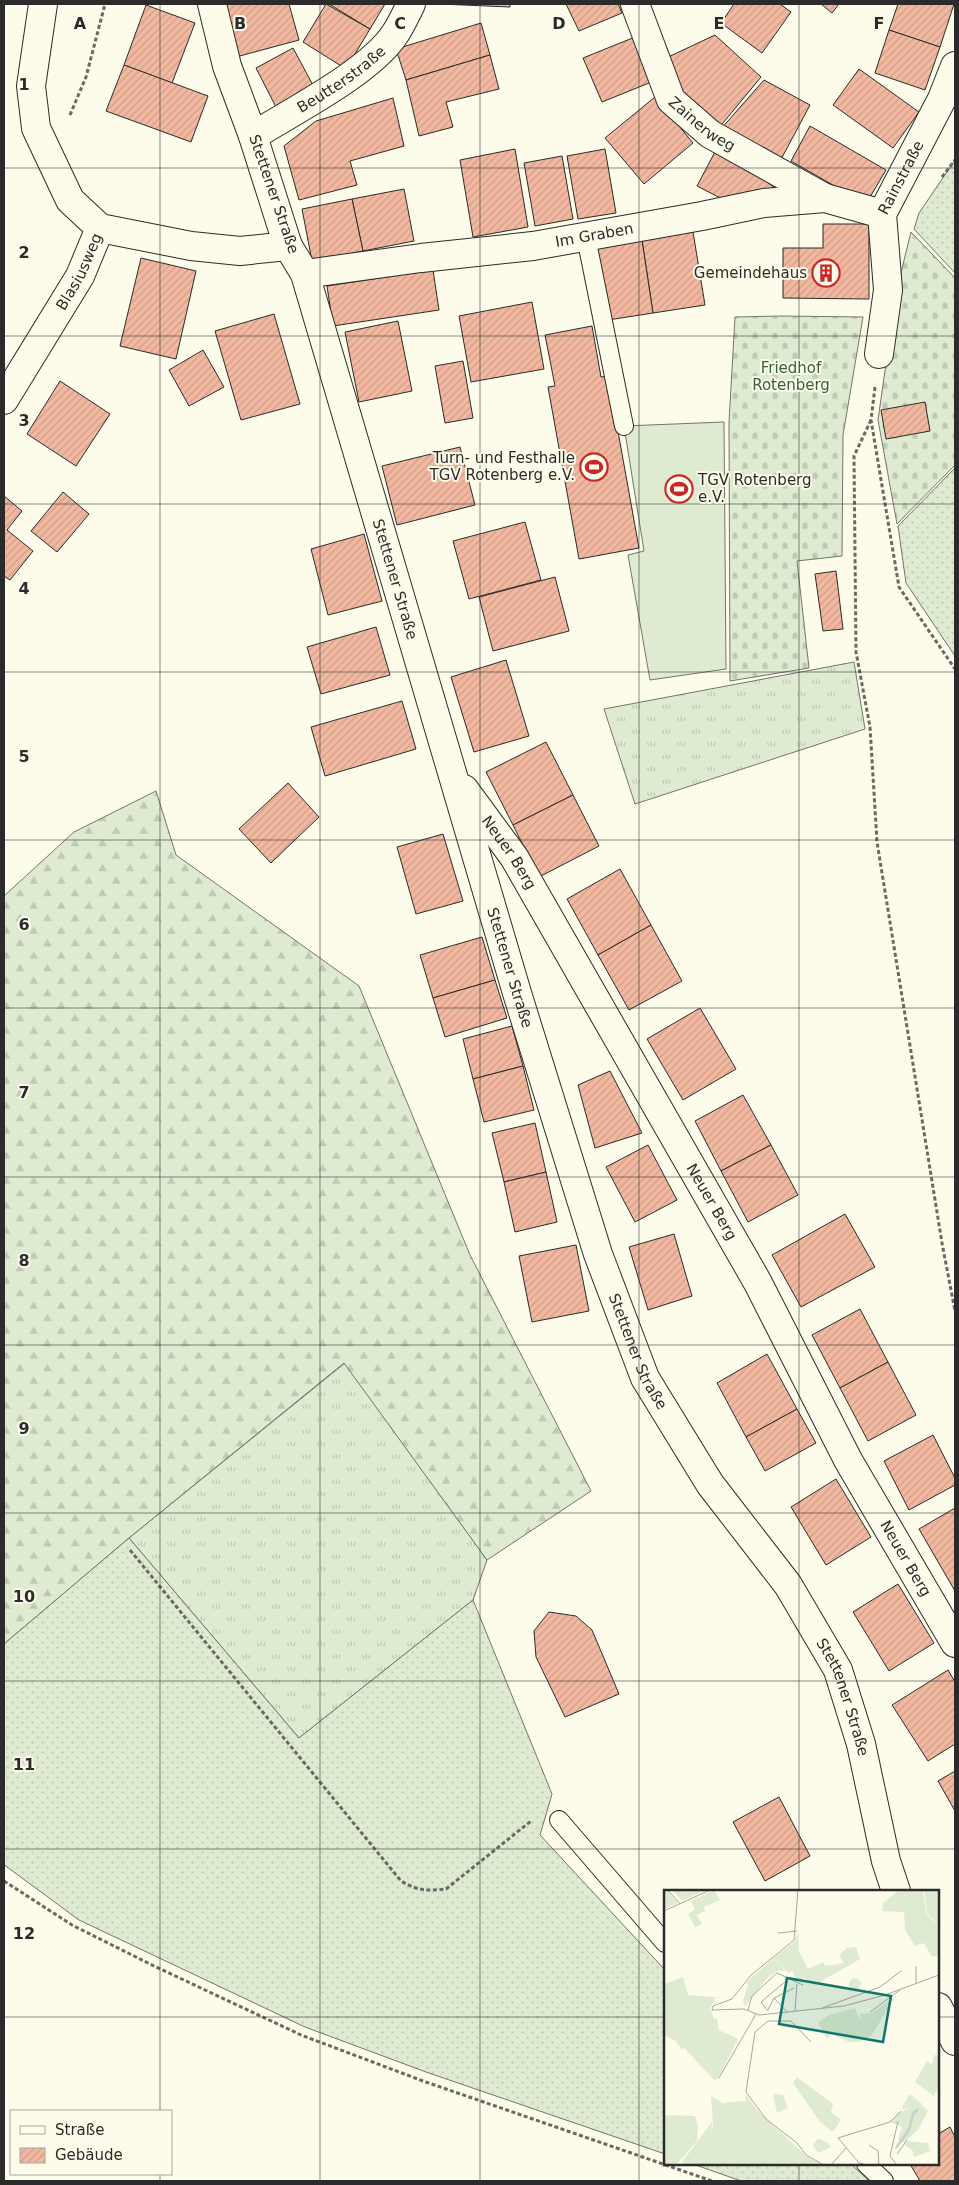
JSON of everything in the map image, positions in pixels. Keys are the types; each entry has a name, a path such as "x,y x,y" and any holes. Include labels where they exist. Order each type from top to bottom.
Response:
{"street":[{"path":"43,4 31,86 36,128 70,200 100,228"},
{"name":"Stettener Straße","path":"212,4 227,66 254,136 288,246 305,274 517,993 595,1245 645,1378 710,1484 788,1584 838,1670 860,1744 886,1861 896,1890"},
{"name":"Beutterstraße","path":"254,136 332,88 371,60 394,35 411,4"},
{"name":"Zainerweg","path":"635,4 671,100 710,134 825,198"},
{"name":"Rainstraße","path":"879,354 888,290 882,214 942,99 955,66"},
{"name":"Im Graben","path":"305,274 421,258 533,246 764,203 825,198 882,214"},
{"name":"Blasiusweg","path":"4,400 80,276 100,228 191,246 240,251 288,246"},
{"name":"Neuer Berg","path":"452,772 514,858 758,1282 848,1460 955,1643"},
{"path":"939,2009 955,2041"}],"lane":[{"path":"586,237 624,426"},
{"path":"559,1820 664,1941"},
{"path":"867,2165 884,2181"}],"path":[{"path":"50,160 86,77 105,4"},
{"path":"879,354 871,420 899,587 955,669"},
{"path":"871,420 854,456 856,652 870,727 877,842 940,1233 955,1311"},
{"path":"130,1550 401,1881 415,1889 446,1888 462,1878 517,1830 535,1819 546,1815 559,1820"},
{"path":"4,1882 72,1925 301,2035 423,2081 664,2164"},
{"path":"666,2165 712,2181"}],"green space":[{"path":"955,160 955,273 914,229 919,213"},
{"path":"911,232 955,278 955,465 897,524 878,420 896,293"},
{"name":"Friedhof Rotenberg","path":"735,317 863,317 843,435 842,556 797,561 809,668 730,681 729,422"},
{"name":"TGV Rotenberg e.V.","path":"724,422 726,669 650,680 628,555 644,551 624,426"},
{"path":"955,468 955,656 906,583 898,526"},
{"path":"854,662 865,729 635,804 604,709"},
{"path":"156,791 176,855 359,986 470,1255 591,1491 487,1560 344,1363 129,1538 4,1644 4,896 74,832"},
{"path":"345,1363 487,1560 473,1600 299,1738 129,1538"},
{"path":"129,1538 299,1738 473,1600 552,1794 540,1835 664,1969 664,2154 426,2072 305,2027 79,1920 7,1867 4,1864 4,1644"},
{"path":"696,2165 852,2165 869,2181 741,2181"}],"building":[{"path":"221,4 289,4 299,40 236,57"},
{"path":"326,4 370,29 346,69 303,42"},
{"path":"329,4 385,4 370,29"},
{"path":"440,4 510,4 510,7"},
{"path":"566,4 618,4 622,13 579,31"},
{"path":"734,4 780,4 791,12 762,53 721,23"},
{"path":"821,4 839,4 832,13"},
{"path":"898,4 954,4 940,47 889,30"},
{"path":"146,5 195,23 172,83 124,65"},
{"path":"481,23 490,55 406,80 396,49"},
{"path":"889,30 940,47 925,90 875,73"},
{"path":"715,35 761,77 718,129 694,117 664,59"},
{"path":"635,37 654,81 602,102 583,58"},
{"path":"293,48 314,87 276,107 256,68"},
{"path":"490,55 499,89 446,102 453,127 419,136 406,80"},
{"path":"124,65 208,96 191,142 106,111"},
{"path":"859,69 919,112 893,148 833,105"},
{"path":"764,80 810,105 778,165 720,130"},
{"path":"655,97 693,143 644,184 605,138"},
{"path":"393,98 404,146 350,161 357,185 299,200 284,146 316,121"},
{"path":"810,126 886,170 866,204 791,161"},
{"path":"717,148 774,187 732,204 697,186"},
{"path":"515,149 528,227 473,237 460,160"},
{"path":"605,149 616,213 578,219 567,156"},
{"path":"562,156 573,219 535,226 524,163"},
{"path":"404,189 414,241 363,251 352,199"},
{"path":"352,199 363,251 312,261 302,209"},
{"name":"Gemeindehaus","path":"823,224 869,224 869,299 783,298 783,248 823,248"},
{"path":"693,232 705,305 653,313 642,240"},
{"path":"642,240 653,313 608,320 597,247"},
{"path":"141,258 196,271 176,359 120,346"},
{"path":"433,270 439,310 333,326 327,286"},
{"path":"532,302 544,369 471,382 459,316"},
{"path":"274,314 300,404 241,420 215,331"},
{"path":"398,321 412,391 359,402 345,332"},
{"name":"Turn- und Festhalle TGV Rotenberg e.V.","path":"592,326 601,377 608,376 639,548 579,559 548,387 555,386 545,335"},
{"path":"203,350 224,387 189,406 169,370"},
{"path":"463,361 473,418 445,423 435,366"},
{"path":"60,381 110,414 76,466 27,434"},
{"path":"925,402 930,431 886,439 881,410"},
{"path":"460,447 475,505 397,525 382,466"},
{"path":"63,492 89,514 57,552 31,531"},
{"path":"4,496 22,511 7,530 33,551 10,580 4,576"},
{"path":"525,522 541,580 469,599 453,541"},
{"path":"364,534 382,601 328,615 311,549"},
{"path":"836,571 843,629 823,631 815,574"},
{"path":"555,577 569,631 493,651 479,597"},
{"path":"376,627 390,675 321,694 307,647"},
{"path":"506,660 529,736 474,752 451,677"},
{"path":"402,701 416,749 325,776 311,727"},
{"path":"546,742 573,795 513,825 486,772"},
{"path":"288,783 319,817 271,863 239,829"},
{"path":"573,795 599,846 539,877 513,825"},
{"path":"443,834 463,901 416,914 397,847"},
{"path":"620,869 651,925 598,955 567,899"},
{"path":"651,925 682,981 629,1010 598,955"},
{"path":"482,937 495,980 433,998 420,955"},
{"path":"495,980 507,1018 445,1037 433,998"},
{"path":"700,1008 736,1069 683,1100 647,1039"},
{"path":"512,1026 523,1066 473,1079 463,1039"},
{"path":"523,1066 534,1110 484,1122 473,1079"},
{"path":"610,1071 642,1133 595,1148 578,1085"},
{"path":"743,1095 771,1145 721,1171 695,1121"},
{"path":"535,1123 546,1172 504,1182 492,1133"},
{"path":"648,1145 677,1200 635,1222 606,1167"},
{"path":"771,1145 798,1195 748,1222 721,1171"},
{"path":"546,1172 557,1222 515,1232 504,1182"},
{"path":"845,1214 875,1267 801,1307 772,1255"},
{"path":"674,1234 692,1296 648,1310 629,1247"},
{"path":"576,1245 589,1311 532,1322 519,1256"},
{"path":"860,1309 888,1362 840,1388 812,1335"},
{"path":"767,1354 797,1409 746,1437 717,1383"},
{"path":"888,1362 916,1415 868,1441 840,1388"},
{"path":"797,1409 816,1443 765,1471 746,1437"},
{"path":"933,1435 955,1478 955,1485 909,1510 884,1461"},
{"path":"836,1479 871,1537 826,1565 791,1507"},
{"path":"955,1508 955,1591 919,1529"},
{"path":"898,1584 934,1643 889,1671 853,1612"},
{"path":"549,1612 576,1616 592,1630 619,1694 565,1717 536,1657 534,1631"},
{"path":"948,1670 955,1682 955,1744 928,1761 892,1705"},
{"path":"955,1771 955,1811 938,1781"},
{"path":"779,1797 810,1856 765,1881 733,1822"},
{"path":"950,2127 955,2137 955,2181 920,2181 911,2165 939,2165 939,2133"}],"place":[{"name":"Gemeindehaus","path":"826,273"},
{"name":"Turn- und Festhalle TGV Rotenberg e.V.","path":"594,467"},
{"name":"TGV Rotenberg e.V.","path":"679,489"}]}
